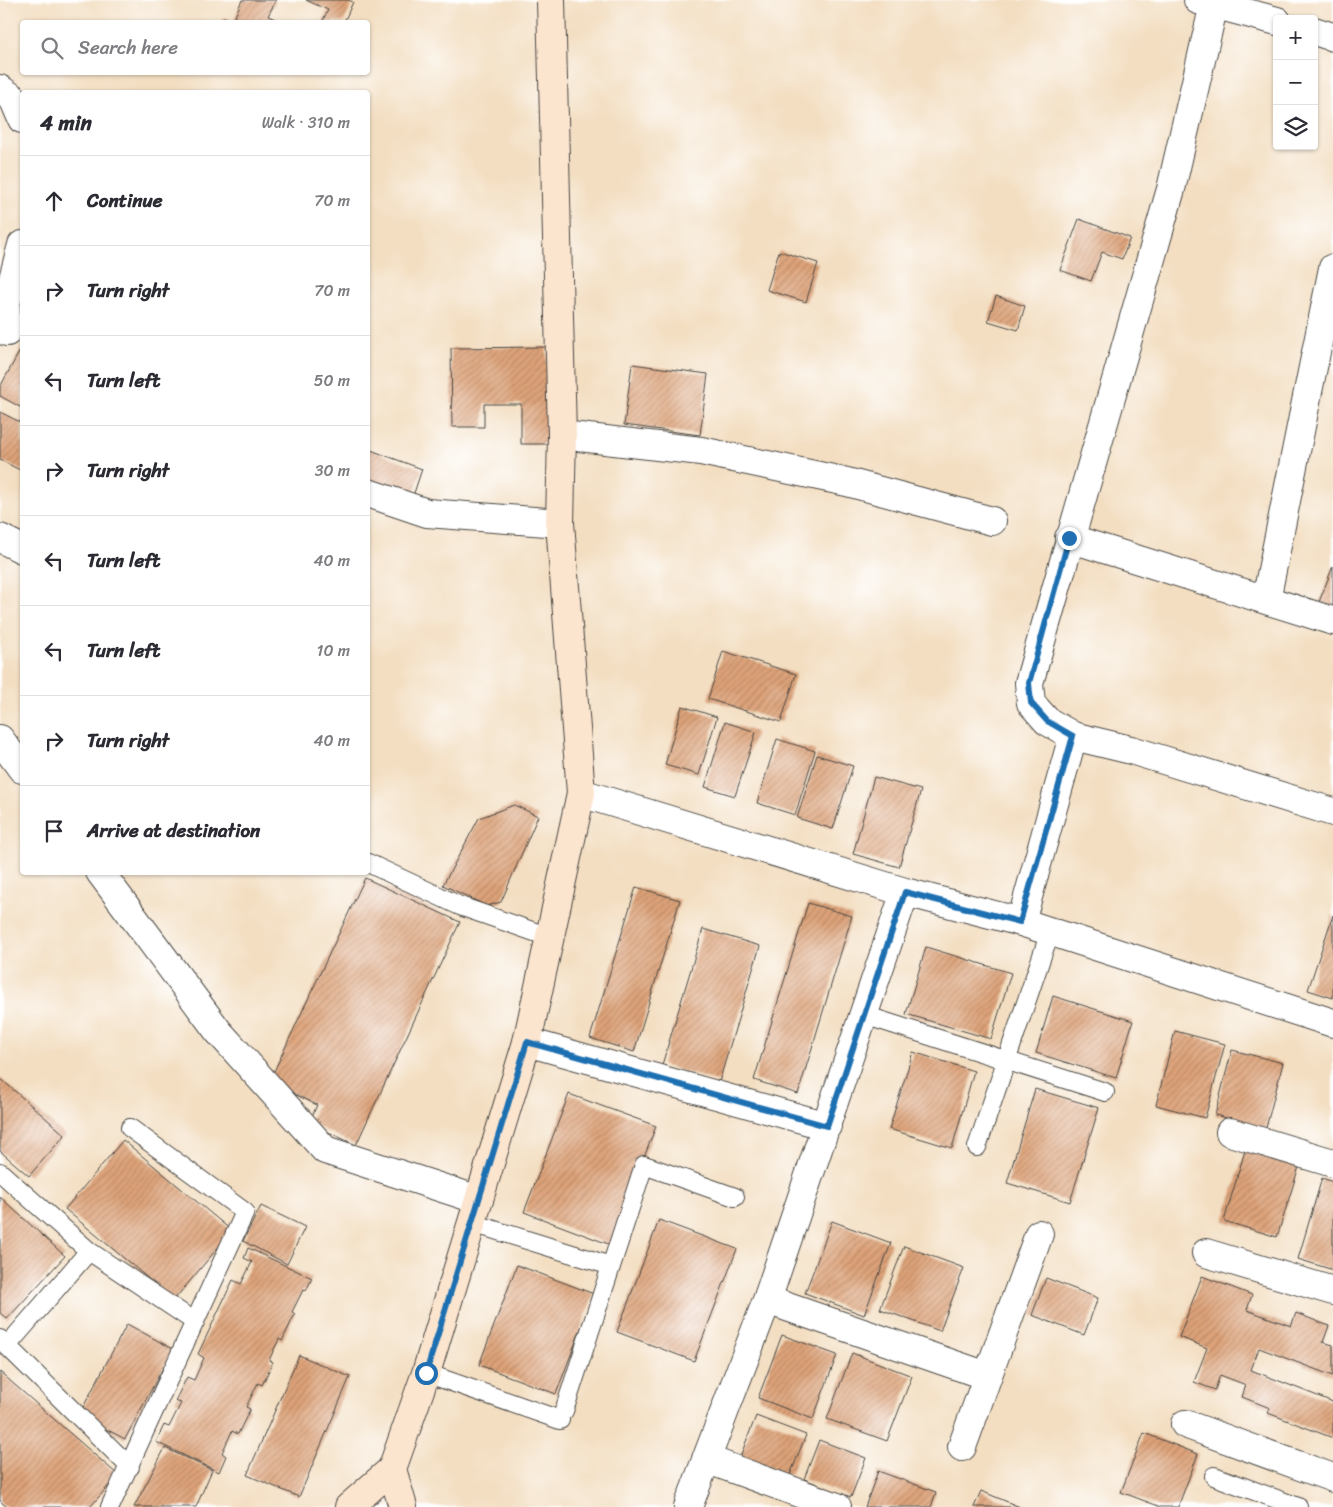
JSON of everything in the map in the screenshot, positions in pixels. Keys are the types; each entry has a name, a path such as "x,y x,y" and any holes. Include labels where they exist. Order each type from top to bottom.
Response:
{"street":[{"path":"349,1507 392,1469 426,1373 527,1042 580,793 560,522 562,435 550,0"},
{"path":"1273,20 1209,1 1171,189 1069,538 1029,683 1031,703 1047,721 1073,736 1131,750 1333,812"},
{"path":"1318,32 1333,37"},
{"path":"0,89 13,98 20,115"},
{"path":"10,334 6,305 20,252"},
{"path":"1266,600 1333,268"},
{"path":"562,435 701,451 847,482 992,520"},
{"path":"370,494 427,513 560,522"},
{"path":"0,538 20,548"},
{"path":"1069,538 1333,621"},
{"path":"1020,922 1073,736"},
{"path":"0,738 20,766"},
{"path":"580,793 905,892 1020,922 1333,1023"},
{"path":"102,875 218,1031 325,1150 475,1211"},
{"path":"688,1507 767,1300 905,892"},
{"path":"527,1042 827,1126"},
{"path":"1230,1132 1333,1163"},
{"path":"962,1447 1039,1234"},
{"path":"1206,1253 1333,1291"},
{"path":"767,1300 987,1376"},
{"path":"1185,1424 1333,1478"},
{"path":"706,1459 837,1507"},
{"path":"392,1469 403,1507"}],"lane":[{"path":"370,864 460,906 549,937"},
{"path":"976,1147 1050,932"},
{"path":"864,1015 1105,1092"},
{"path":"110,1507 130,1467 245,1212 130,1128"},
{"path":"426,1373 562,1416 644,1165 735,1197"},
{"path":"0,1172 88,1251 195,1322"},
{"path":"475,1211 611,1266"},
{"path":"88,1251 3,1342 130,1467"},
{"path":"1214,1476 1298,1507"}],"building":[{"path":"242,0 276,0 268,16 277,20 233,20"},
{"path":"306,0 348,0 353,2 345,20 323,20 328,10"},
{"path":"1079,219 1130,238 1122,259 1102,252 1091,281 1060,270"},
{"path":"779,251 818,263 806,302 767,290"},
{"path":"996,296 1025,306 1018,330 988,321"},
{"path":"547,347 548,444 521,444 521,404 484,404 484,427 452,427 451,348"},
{"path":"20,351 20,407 0,396 0,387"},
{"path":"632,364 708,374 700,435 624,425"},
{"path":"0,412 20,422 20,470 0,460"},
{"path":"370,450 422,469 412,499 370,483"},
{"path":"1333,566 1333,607 1319,602"},
{"path":"723,651 796,674 781,722 708,699"},
{"path":"682,706 717,717 699,775 665,765"},
{"path":"725,722 756,732 735,796 705,787"},
{"path":"777,739 815,751 795,815 757,803"},
{"path":"817,755 853,766 833,829 797,818"},
{"path":"874,777 921,790 899,867 853,854"},
{"path":"514,805 538,816 501,902 487,906 443,885 479,818"},
{"path":"365,878 460,922 356,1145 309,1123 317,1105 269,1082"},
{"path":"636,887 680,900 634,1052 590,1038"},
{"path":"808,903 852,916 798,1094 754,1080"},
{"path":"1333,915 1333,998 1308,990"},
{"path":"703,929 760,946 719,1082 662,1065"},
{"path":"926,947 1011,973 991,1039 906,1014"},
{"path":"1053,996 1133,1021 1116,1078 1036,1053"},
{"path":"1175,1031 1225,1044 1205,1118 1156,1105"},
{"path":"1232,1050 1283,1063 1266,1128 1215,1115"},
{"path":"913,1052 974,1071 952,1148 889,1129"},
{"path":"0,1078 65,1135 29,1176 0,1151"},
{"path":"1035,1089 1099,1108 1070,1202 1007,1183"},
{"path":"569,1094 656,1126 611,1245 524,1212"},
{"path":"123,1140 232,1231 174,1300 65,1209"},
{"path":"1247,1144 1301,1160 1277,1237 1224,1221"},
{"path":"1322,1178 1333,1182 1333,1270 1298,1259"},
{"path":"0,1197 65,1256 7,1319 0,1313"},
{"path":"261,1206 305,1227 287,1264 243,1241"},
{"path":"659,1220 737,1249 694,1361 617,1332"},
{"path":"832,1221 891,1243 864,1315 805,1293"},
{"path":"904,1246 964,1268 940,1331 880,1309"},
{"path":"248,1248 312,1278 306,1291 303,1290 292,1312 295,1314 282,1341 279,1339 269,1360 273,1362 262,1385 258,1383 246,1407 250,1409 238,1434 232,1431 222,1453 226,1456 219,1472 156,1442 164,1425 169,1427 181,1403 175,1401 187,1377 194,1380 204,1358 198,1354 233,1280 241,1284 252,1262 244,1258"},
{"path":"517,1265 594,1294 556,1394 479,1365"},
{"path":"1202,1276 1252,1295 1247,1310 1291,1326 1296,1313 1329,1326 1323,1342 1333,1345 1333,1376 1259,1348 1251,1370 1333,1402 1333,1438 1268,1413 1270,1408 1242,1397 1246,1385 1220,1375 1215,1390 1194,1382 1207,1348 1179,1337"},
{"path":"1046,1278 1098,1298 1084,1335 1032,1315"},
{"path":"127,1324 173,1349 125,1439 79,1415"},
{"path":"782,1335 837,1355 813,1419 758,1398"},
{"path":"852,1353 912,1376 887,1441 827,1419"},
{"path":"299,1355 350,1377 299,1497 247,1475"},
{"path":"0,1372 118,1475 90,1507 7,1507 0,1501"},
{"path":"756,1416 806,1435 790,1475 740,1457"},
{"path":"1144,1433 1198,1454 1178,1507 1161,1507 1121,1492"},
{"path":"819,1440 866,1458 851,1497 804,1479"},
{"path":"165,1448 212,1470 196,1507 134,1507"},
{"path":"878,1471 936,1492 931,1507 865,1507"},
{"path":"981,1491 1020,1507 974,1507"}],"route":[{"path":"426,1373 527,1042 827,1126 905,892 1020,922 1073,736 1047,721 1031,703 1029,683 1069,538"}]}
